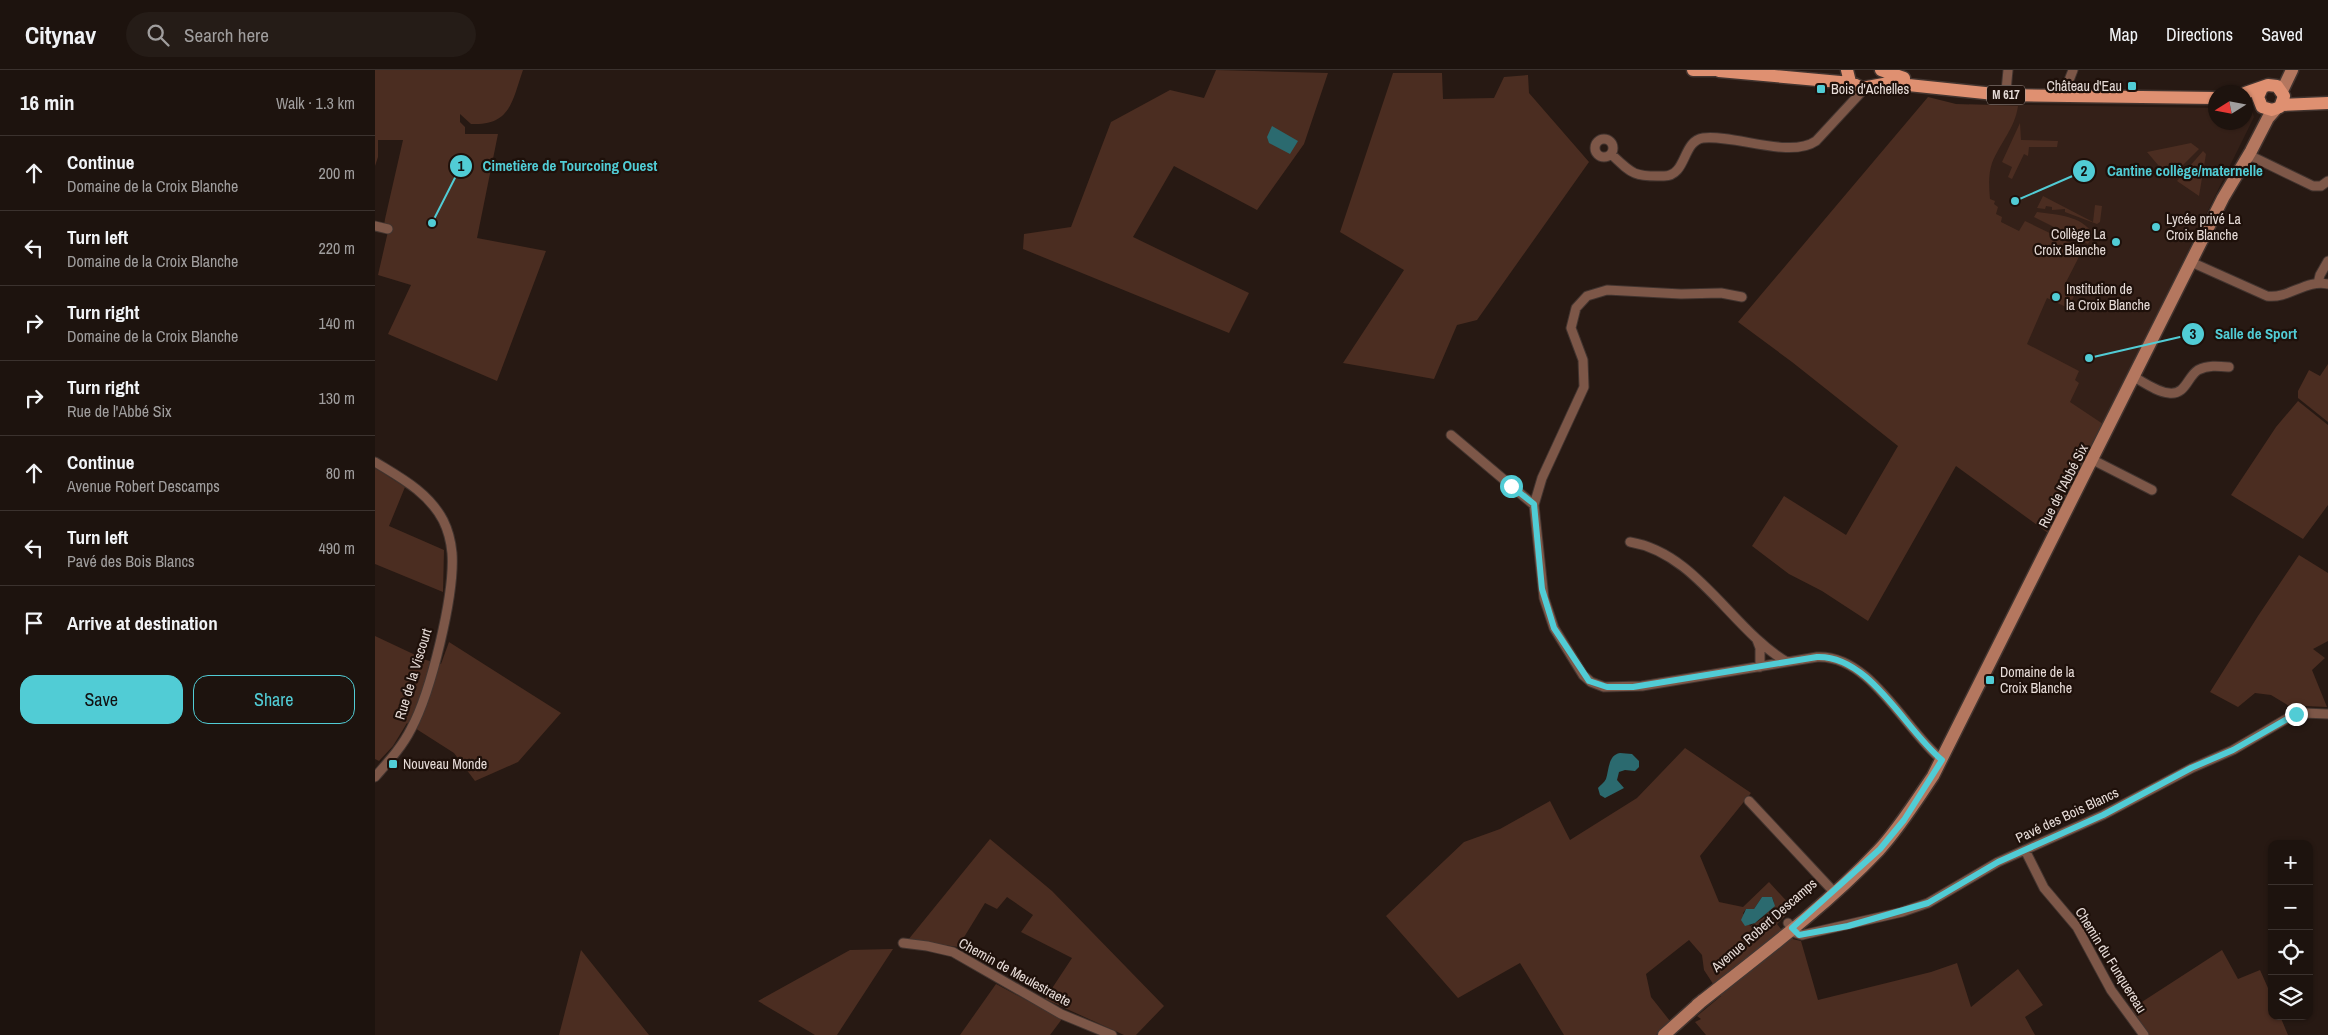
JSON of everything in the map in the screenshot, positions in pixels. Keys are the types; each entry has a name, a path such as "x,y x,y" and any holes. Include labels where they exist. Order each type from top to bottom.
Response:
{"main road":[{"path":"1693,70 1868,86 1876,78 1877,70"},
{"path":"1719,71 1729,70"},
{"path":"1747,70 1827,73 1843,70"},
{"path":"1847,70 1852,84"},
{"name":"M 617","path":"1881,70 1893,76 1936,84 2005,91 2208,94"},
{"path":"2272,98 2283,70"},
{"path":"2272,98 2291,70"},
{"name":"M 617","path":"1868,86 1889,83 2004,95 2208,98"},
{"path":"2253,94 2328,103"},
{"path":"2253,98 2328,98"},
{"name":"Rue de l'Abbé Six","path":"2228,187 2249,155 2268,118 2272,98"},
{"name":"Rue de l'Abbé Six","path":"1852,873 1920,795 1942,760 2272,98"},
{"name":"Avenue Robert Descamps","path":"1664,1035 1852,873"}],"street":[{"path":"2005,91 2008,70"},
{"path":"2064,93 2073,70"},
{"path":"1832,123 1852,84"},
{"path":"1611,154 1636,176 1669,176 1678,170 1692,145 1700,139 1739,139 1764,146 1805,146 1816,141 1868,86"},
{"path":"2249,155 2313,186 2321,186 2328,181"},
{"path":"375,226 388,229"},
{"path":"2191,262 2267,296 2280,296 2323,284 2320,275 2328,261"},
{"path":"1742,298 1721,293 1681,294 1607,290 1597,292 1583,300 1574,312 1571,324 1573,336 1583,360 1584,387 1541,478 1534,504 1542,589 1548,614 1558,635 1589,681 1607,687 1633,687 1829,657 1849,664 1870,682 1942,760"},
{"path":"2134,377 2163,392 2172,393 2183,389 2195,372 2202,368 2229,366"},
{"path":"1451,435 1534,504"},
{"path":"2093,460 2152,490"},
{"name":"Rue de la Viscourt","path":"375,462 418,489 439,515 448,532 452,548 452,578 449,598 432,669 417,716 399,748 375,777"},
{"path":"1630,542 1653,548 1667,556 1707,588 1773,654 1787,662"},
{"path":"1756,638 1760,648 1760,667"},
{"name":"Pavé des Bois Blancs","path":"1790,926 1802,935 1910,910 1933,900 1993,864 2131,801 2191,768 2233,750 2292,716 2304,712 2328,714"},
{"path":"1749,801 1832,889"},
{"name":"Chemin du Funquereau","path":"2025,850 2044,888 2077,927 2107,984 2144,1035"},
{"name":"Chemin de Meulestraete","path":"903,943 935,947 960,955 1061,1014 1112,1035"}],"shaded area":[{"path":"375,70 523,70 512,101 502,116 484,124 471,124 460,114 460,122 465,127 465,134 498,134 477,238 546,251 497,381 388,334 411,285 378,275 389,227 384,226 385,219 403,140 378,140 378,157 375,166"},
{"path":"1216,70 1328,73 1304,144 1257,210 1174,166 1133,237 1249,293 1229,333 1023,249 1024,234 1071,227 1111,122 1170,90 1204,98"},
{"path":"1393,73 1442,73 1443,99 1494,98 1504,77 1528,75 1529,93 1589,162 1477,320 1457,325 1434,379 1343,363 1404,270 1340,232"},
{"path":"1928,97 1956,104 2018,106 2011,128 1991,167 1989,181 1990,199 1995,201 1994,204 1998,207 1996,214 2002,217 2001,222 2019,231 2025,221 2083,249 2064,286 2076,292 2068,308 2047,298 2027,344 2079,371 2075,380 2079,383 2070,402 2103,424 2048,533 1956,466 1868,621 1822,591 1789,574 1752,546 1784,496 1846,535 1898,446 1738,322"},
{"name":"Institution de la Croix Blanche","path":"1969,104 2208,108 2208,130 2248,130 2100,429 1972,330"},
{"path":"2020,123 2021,140 2058,141 2057,147 2029,147 2028,156 2024,154 2012,179 2008,177 2012,167 2002,162"},
{"path":"2191,143 2199,149 2173,175 2164,172 2147,152"},
{"path":"2203,151 2206,154 2199,196 2177,181"},
{"path":"2043,196 2093,222 2095,205 2102,206 2100,222 2097,224 2065,212 2065,209 2052,210 2052,207 2046,206 2045,209 2037,208"},
{"path":"2037,212 2060,215 2082,223 2093,234 2088,244 2034,217"},
{"path":"2328,364 2328,422 2298,398 2298,391 2309,370 2320,376"},
{"path":"2298,401 2328,425 2328,505 2303,539 2231,495 2276,427"},
{"path":"375,468 405,487 389,526 444,550 443,592 375,564"},
{"path":"2299,555 2328,573 2328,641 2313,649 2325,658 2312,670 2327,707 2305,706 2294,709 2271,695 2255,693 2238,707 2210,692"},
{"path":"375,636 426,660 441,664 449,642 561,713 518,762 475,781 454,753 407,723 393,746 379,761 375,759"},
{"path":"1685,748 1751,793 1700,856 1719,902 1743,907 1769,882 1793,908 1777,924 1788,938 1801,941 1818,1000 1931,972 1957,963 1971,1007 2018,969 2043,1005 2025,1017 2035,1035 1706,1035 1695,1022 1701,1019 1697,1016 1721,996 1704,970 1702,955 1689,940 1646,974 1651,997 1670,1021 1656,1035 1564,1035 1520,963 1458,998 1386,916 1464,842 1500,829 1550,801 1570,840 1637,798","holes":["1762,897 1772,897 1774,902 1763,918 1750,926 1743,913 1746,909 1754,909"]},
{"path":"990,839 1052,891 1164,1006 1136,1035 1124,1035 1045,999 1072,958 1021,932 1033,915 1007,897 997,909 985,903 958,947 908,940"},
{"path":"893,949 837,1035 815,1035 758,1001 850,950"},
{"path":"581,950 649,1035 559,1035"},
{"path":"2222,950 2238,979 2260,970 2268,988 2268,1020 2282,1020 2288,1035 2148,1035 2131,1009"},
{"path":"996,984 1062,1019 1050,1035 960,1035"}],"water":[{"path":"1272,126 1298,141 1290,154 1269,143 1267,137"},
{"path":"1616,754 1632,754 1639,761 1639,767 1635,771 1625,770 1619,772 1617,780 1624,788 1605,798 1600,795 1598,788 1606,779 1611,760"},
{"path":"1762,897 1772,897 1775,906 1755,923 1745,926 1741,920 1746,909 1754,909"}],"place":[{"name":"Château d'Eau","path":"2132,86"},
{"name":"Bois d'Achelles","path":"1821,89"},
{"name":"Cantine collège/maternelle","path":"2015,201"},
{"name":"Cimetière de Tourcoing Ouest","path":"432,223"},
{"name":"Lycée privé La Croix Blanche","path":"2156,227"},
{"name":"Collège La Croix Blanche","path":"2116,242"},
{"name":"Institution de la Croix Blanche","path":"2056,297"},
{"name":"Salle de Sport","path":"2089,358"},
{"name":"Domaine de la Croix Blanche","path":"1990,680"},
{"name":"Nouveau Monde","path":"393,764"}],"route":[{"path":"1511,486 1534,504 1542,589 1548,614 1558,635 1583,675 1589,681 1607,687 1633,687 1817,657 1835,658 1849,664 1870,682 1942,760 1904,820 1880,849 1792,928 1799,935 1848,926 1910,910 1928,903 2003,859 2103,815 2191,768 2233,750 2296,714"}]}
